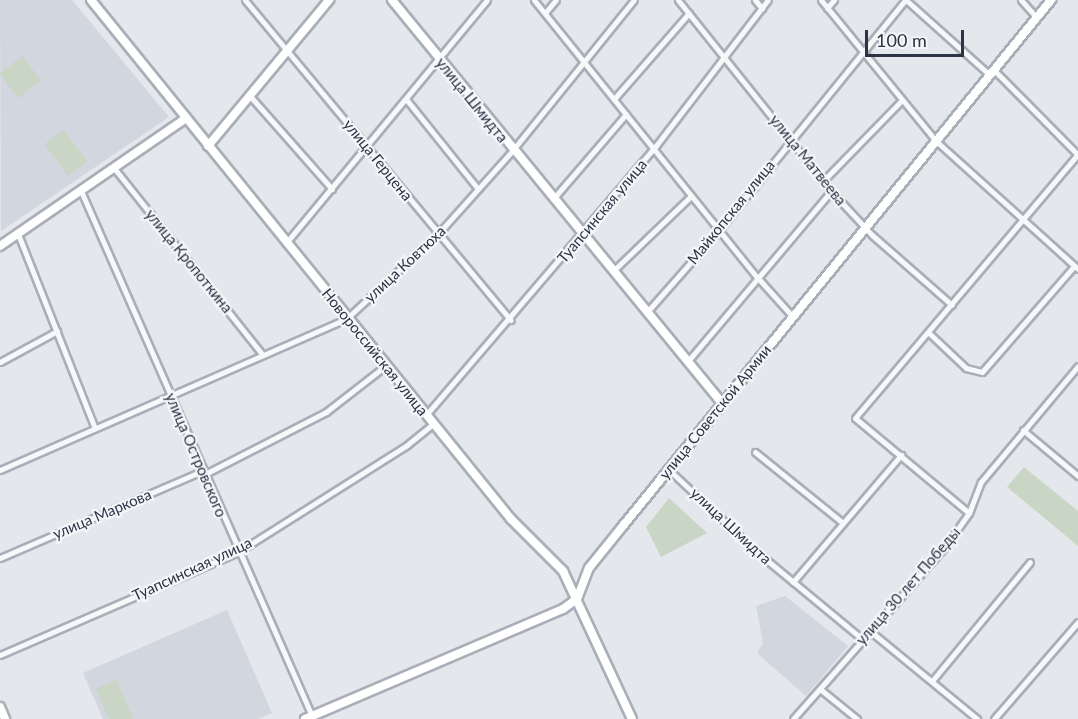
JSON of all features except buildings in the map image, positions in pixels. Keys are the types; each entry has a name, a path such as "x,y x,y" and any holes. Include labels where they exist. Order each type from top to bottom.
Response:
{"main road":[{"name":"Новороссийская улица","path":"91,0 346,319 512,519 563,571 632,719"},
{"name":"улица Шмидта","path":"392,0 512,151 723,403"},
{"name":"улица Советской Армии","path":"577,599 589,568 1051,0"},
{"path":"208,146 287,52 324,2"},
{"path":"0,246 186,118"},
{"path":"310,718 563,609 577,599"},
{"path":"0,708 5,719"}],"street":[{"name":"улица Герцена","path":"245,0 368,145 437,235 511,320"},
{"path":"286,243 487,0"},
{"path":"534,0 655,147 718,230 793,317"},
{"path":"544,13 556,0"},
{"name":"улица Ковтюха","path":"0,470 346,319 437,235 512,151 634,0"},
{"name":"улица Матвеева","path":"678,0 831,191 865,228 952,305"},
{"path":"755,0 762,8"},
{"name":"Туапсинская улица","path":"426,415 511,320 655,147 768,0"},
{"path":"821,0 936,141 1076,267 982,372 966,368 929,333"},
{"path":"827,8 834,0"},
{"name":"Майкопская улица","path":"646,312 718,230 905,0 992,73 1078,155"},
{"path":"1021,0 1037,18"},
{"path":"614,99 689,13"},
{"path":"250,96 332,189"},
{"path":"406,99 478,189"},
{"path":"823,181 902,100"},
{"path":"553,199 626,114"},
{"path":"969,513 855,418 1078,155"},
{"name":"улица Кропоткина","path":"114,168 263,355"},
{"name":"улица Островского","path":"81,191 310,718"},
{"path":"688,361 831,191"},
{"path":"613,271 691,196"},
{"path":"18,234 94,428"},
{"path":"0,362 57,331"},
{"name":"улица Маркова","path":"0,558 204,472 326,412 385,366"},
{"name":"улица 30 лет Победы","path":"793,719 969,513 981,482 1078,366"},
{"name":"Туапсинская улица","path":"0,655 238,552 406,445 433,424"},
{"path":"1023,430 1078,476"},
{"path":"755,452 843,523"},
{"path":"793,582 901,455"},
{"name":"улица Шмидта","path":"669,470 793,582 862,639"},
{"path":"932,681 1030,562"},
{"path":"994,719 1078,622"},
{"path":"870,631 977,719"},
{"path":"820,689 857,719"}],"shaded area":[{"path":"0,0 72,0 169,117 1,231"},
{"path":"785,596 848,646 806,696 757,653 763,643 756,606"},
{"path":"227,610 272,713 258,719 103,719 83,673"}],"green space":[{"path":"23,56 41,81 18,98 0,73"},
{"path":"64,130 87,162 68,176 45,144"},
{"path":"1024,467 1078,511 1078,546 1007,487"},
{"path":"669,498 707,533 661,557 646,527"},
{"path":"116,679 133,718 131,719 109,719 96,689"}]}
